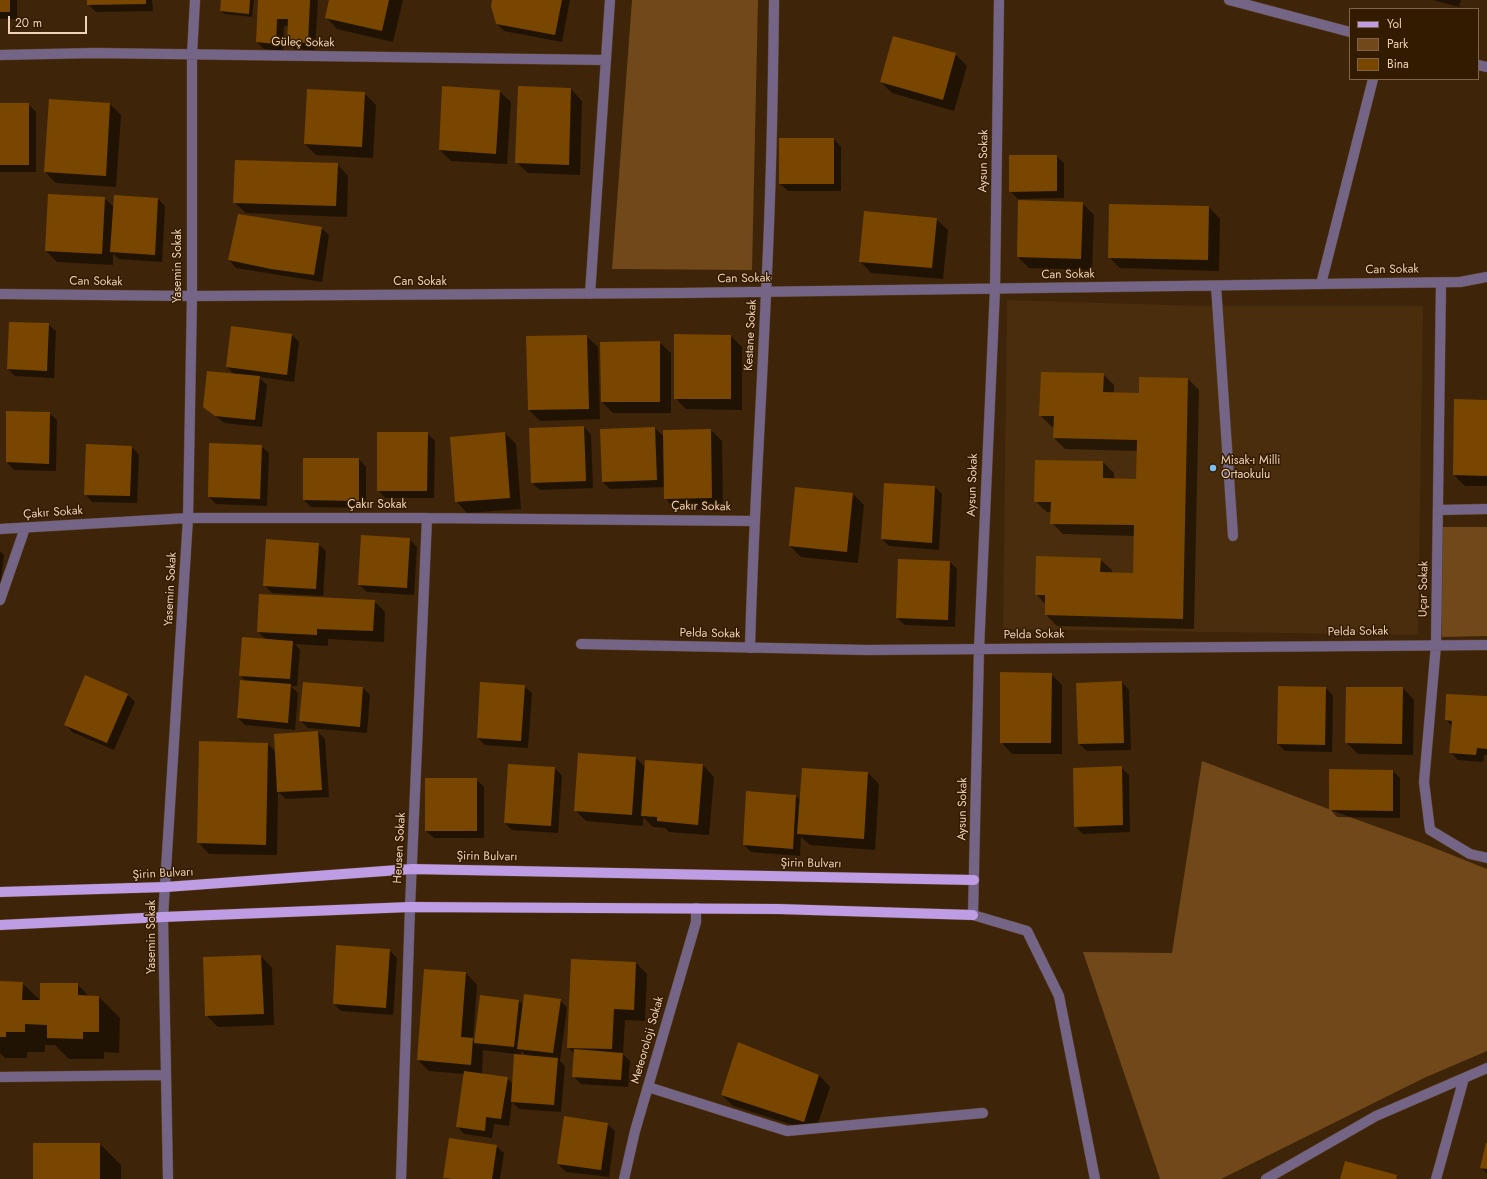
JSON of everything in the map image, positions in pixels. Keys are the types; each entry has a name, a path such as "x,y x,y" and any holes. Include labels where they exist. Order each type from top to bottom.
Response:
{"main road":[{"name":"Şirin Bulvarı","path":"0,892 166,887 412,869 974,880"},
{"path":"0,925 410,907 696,908 973,915"}],"street":[{"name":"Yasemin Sokak","path":"168,1179 163,917 188,518 192,296 192,55 195,0"},
{"path":"590,294 610,0"},
{"name":"Kestane Sokak","path":"750,648 754,521 766,292 773,90 774,0"},
{"name":"Aysun Sokak","path":"973,915 979,649 995,289 999,0"},
{"path":"1229,0 1349,32"},
{"name":"Güleç Sokak","path":"0,55 95,53 605,60"},
{"path":"1321,284 1373,80"},
{"name":"Can Sokak","path":"0,294 192,296 766,292 1460,282 1487,277"},
{"name":"Uçar Sokak","path":"1441,282 1436,645 1424,782 1430,830 1470,854 1487,858"},
{"path":"1216,286 1233,536"},
{"path":"1438,510 1487,509"},
{"name":"Çakır Sokak","path":"0,529 188,518 427,518 754,521"},
{"name":"Heusen Sokak","path":"401,1179 410,907 427,518"},
{"path":"0,600 25,528"},
{"name":"Pelda Sokak","path":"581,644 867,650 1487,645"},
{"name":"Meteoroloji Sokak","path":"624,1179 635,1131 696,922 696,908"},
{"path":"973,915 1027,931 1059,996 1095,1179"},
{"path":"1266,1179 1376,1116 1487,1068"},
{"path":"0,1077 166,1075"},
{"path":"1436,1179 1464,1078"},
{"path":"648,1087 787,1131 983,1113"}],"shaded area":[{"name":"Misak-ı Milli Ortaokulu","path":"1007,300 1201,306 1423,306 1418,635 1003,629"}],"green space":[{"path":"632,0 758,0 752,270 612,269"},
{"path":"1441,527 1487,527 1487,636 1442,637"},
{"path":"1202,761 1422,843 1487,869 1487,1051 1424,1078 1221,1179 1160,1179 1083,952 1172,953"}],"building":[{"path":"0,0 10,0 10,12 0,12"},
{"path":"87,0 146,0 146,4 87,5"},
{"path":"221,0 250,0 249,14 220,11"},
{"path":"258,0 310,0 308,43 287,42 288,19 277,19 276,44 256,42"},
{"path":"329,0 389,0 382,31 325,18"},
{"path":"492,0 562,0 555,35 496,24 491,6"},
{"path":"893,36 956,53 943,100 880,82"},
{"path":"442,86 500,90 496,154 439,150"},
{"path":"518,86 571,88 569,165 515,163"},
{"path":"307,89 365,92 362,147 304,144"},
{"path":"49,99 110,103 106,176 44,172"},
{"path":"0,103 29,103 29,165 0,165"},
{"path":"779,138 834,138 834,184 779,184"},
{"path":"1009,155 1057,155 1057,191 1009,192"},
{"path":"235,160 338,163 336,206 233,203"},
{"path":"48,194 105,197 102,254 45,251"},
{"path":"114,195 158,198 155,255 110,252"},
{"path":"1018,200 1083,202 1081,259 1017,257"},
{"path":"1109,204 1209,206 1208,260 1108,258"},
{"path":"864,211 937,218 932,268 859,262"},
{"path":"238,214 322,227 314,275 271,269 228,260"},
{"path":"9,322 49,323 47,371 7,369"},
{"path":"231,326 292,334 287,375 226,367"},
{"path":"674,334 731,335 731,399 674,399"},
{"path":"587,335 589,409 528,410 526,336"},
{"path":"660,341 660,402 601,402 600,342"},
{"path":"207,371 260,376 255,420 215,416 203,407"},
{"path":"1041,372 1104,373 1103,392 1139,393 1139,377 1188,378 1183,619 1045,615 1045,595 1035,595 1036,556 1101,558 1100,572 1133,573 1134,525 1050,524 1051,502 1034,502 1035,460 1103,461 1103,478 1136,479 1137,440 1053,438 1054,416 1039,416"},
{"path":"1454,399 1487,400 1487,476 1453,475"},
{"path":"6,411 50,412 49,464 6,462"},
{"path":"584,426 586,481 531,483 529,428"},
{"path":"655,427 657,480 602,482 600,429"},
{"path":"711,429 712,498 664,499 663,430"},
{"path":"377,432 428,432 427,491 377,491"},
{"path":"505,432 510,498 455,502 450,437"},
{"path":"209,443 262,445 260,499 208,497"},
{"path":"86,444 132,446 130,496 84,495"},
{"path":"303,458 359,458 359,501 303,500"},
{"path":"884,483 935,486 932,543 881,539"},
{"path":"795,487 853,493 847,552 789,546"},
{"path":"361,535 410,538 407,588 358,585"},
{"path":"266,539 319,543 316,589 263,586"},
{"path":"898,559 950,561 948,620 896,618"},
{"path":"259,594 375,600 373,631 317,629 317,635 257,632"},
{"path":"242,637 293,641 290,679 239,676"},
{"path":"1000,672 1052,673 1051,743 1000,743"},
{"path":"85,675 128,694 107,743 64,725"},
{"path":"240,680 291,684 288,723 237,718"},
{"path":"1122,681 1124,743 1078,744 1076,683"},
{"path":"303,682 363,687 360,727 299,721"},
{"path":"480,682 525,685 521,741 477,738"},
{"path":"1278,686 1326,687 1325,745 1277,744"},
{"path":"1346,687 1403,687 1402,744 1345,743"},
{"path":"1446,694 1487,696 1487,749 1477,748 1476,755 1449,753 1452,721 1445,720"},
{"path":"318,731 322,790 277,792 274,734"},
{"path":"199,741 268,743 266,845 197,843"},
{"path":"578,753 636,757 632,815 574,811"},
{"path":"645,760 703,764 698,825 657,821 657,817 641,816"},
{"path":"508,764 555,767 551,826 504,823"},
{"path":"1122,766 1123,825 1074,827 1073,768"},
{"path":"802,768 868,772 864,839 797,834"},
{"path":"1329,769 1393,770 1393,811 1329,810"},
{"path":"425,778 477,778 477,831 425,831"},
{"path":"746,791 796,795 793,849 743,845"},
{"path":"336,945 390,949 386,1008 333,1004"},
{"path":"261,955 264,1014 205,1016 203,957"},
{"path":"571,959 636,962 634,1010 614,1009 612,1049 567,1048"},
{"path":"424,969 466,972 461,1037 473,1038 471,1065 417,1060"},
{"path":"0,981 23,982 22,1000 40,1000 40,983 78,983 78,995 99,996 99,1032 83,1032 83,1039 47,1038 47,1025 25,1024 25,1032 6,1032 6,1037 0,1037"},
{"path":"524,994 561,999 553,1053 517,1049"},
{"path":"480,995 519,1000 514,1047 474,1043"},
{"path":"738,1042 819,1075 804,1122 721,1095"},
{"path":"574,1049 623,1053 621,1080 572,1077"},
{"path":"514,1054 558,1058 554,1105 511,1102"},
{"path":"464,1071 508,1077 501,1119 486,1117 485,1131 456,1127"},
{"path":"564,1116 608,1123 601,1170 557,1164"},
{"path":"449,1138 497,1145 492,1179 443,1178"},
{"path":"33,1143 100,1143 100,1179 33,1179"},
{"path":"1487,1143 1487,1169 1480,1168"},
{"path":"1345,1161 1397,1175 1396,1179 1340,1179"}],"place":[{"name":"Misak-ı Milli Ortaokulu","path":"1213,468"}]}
